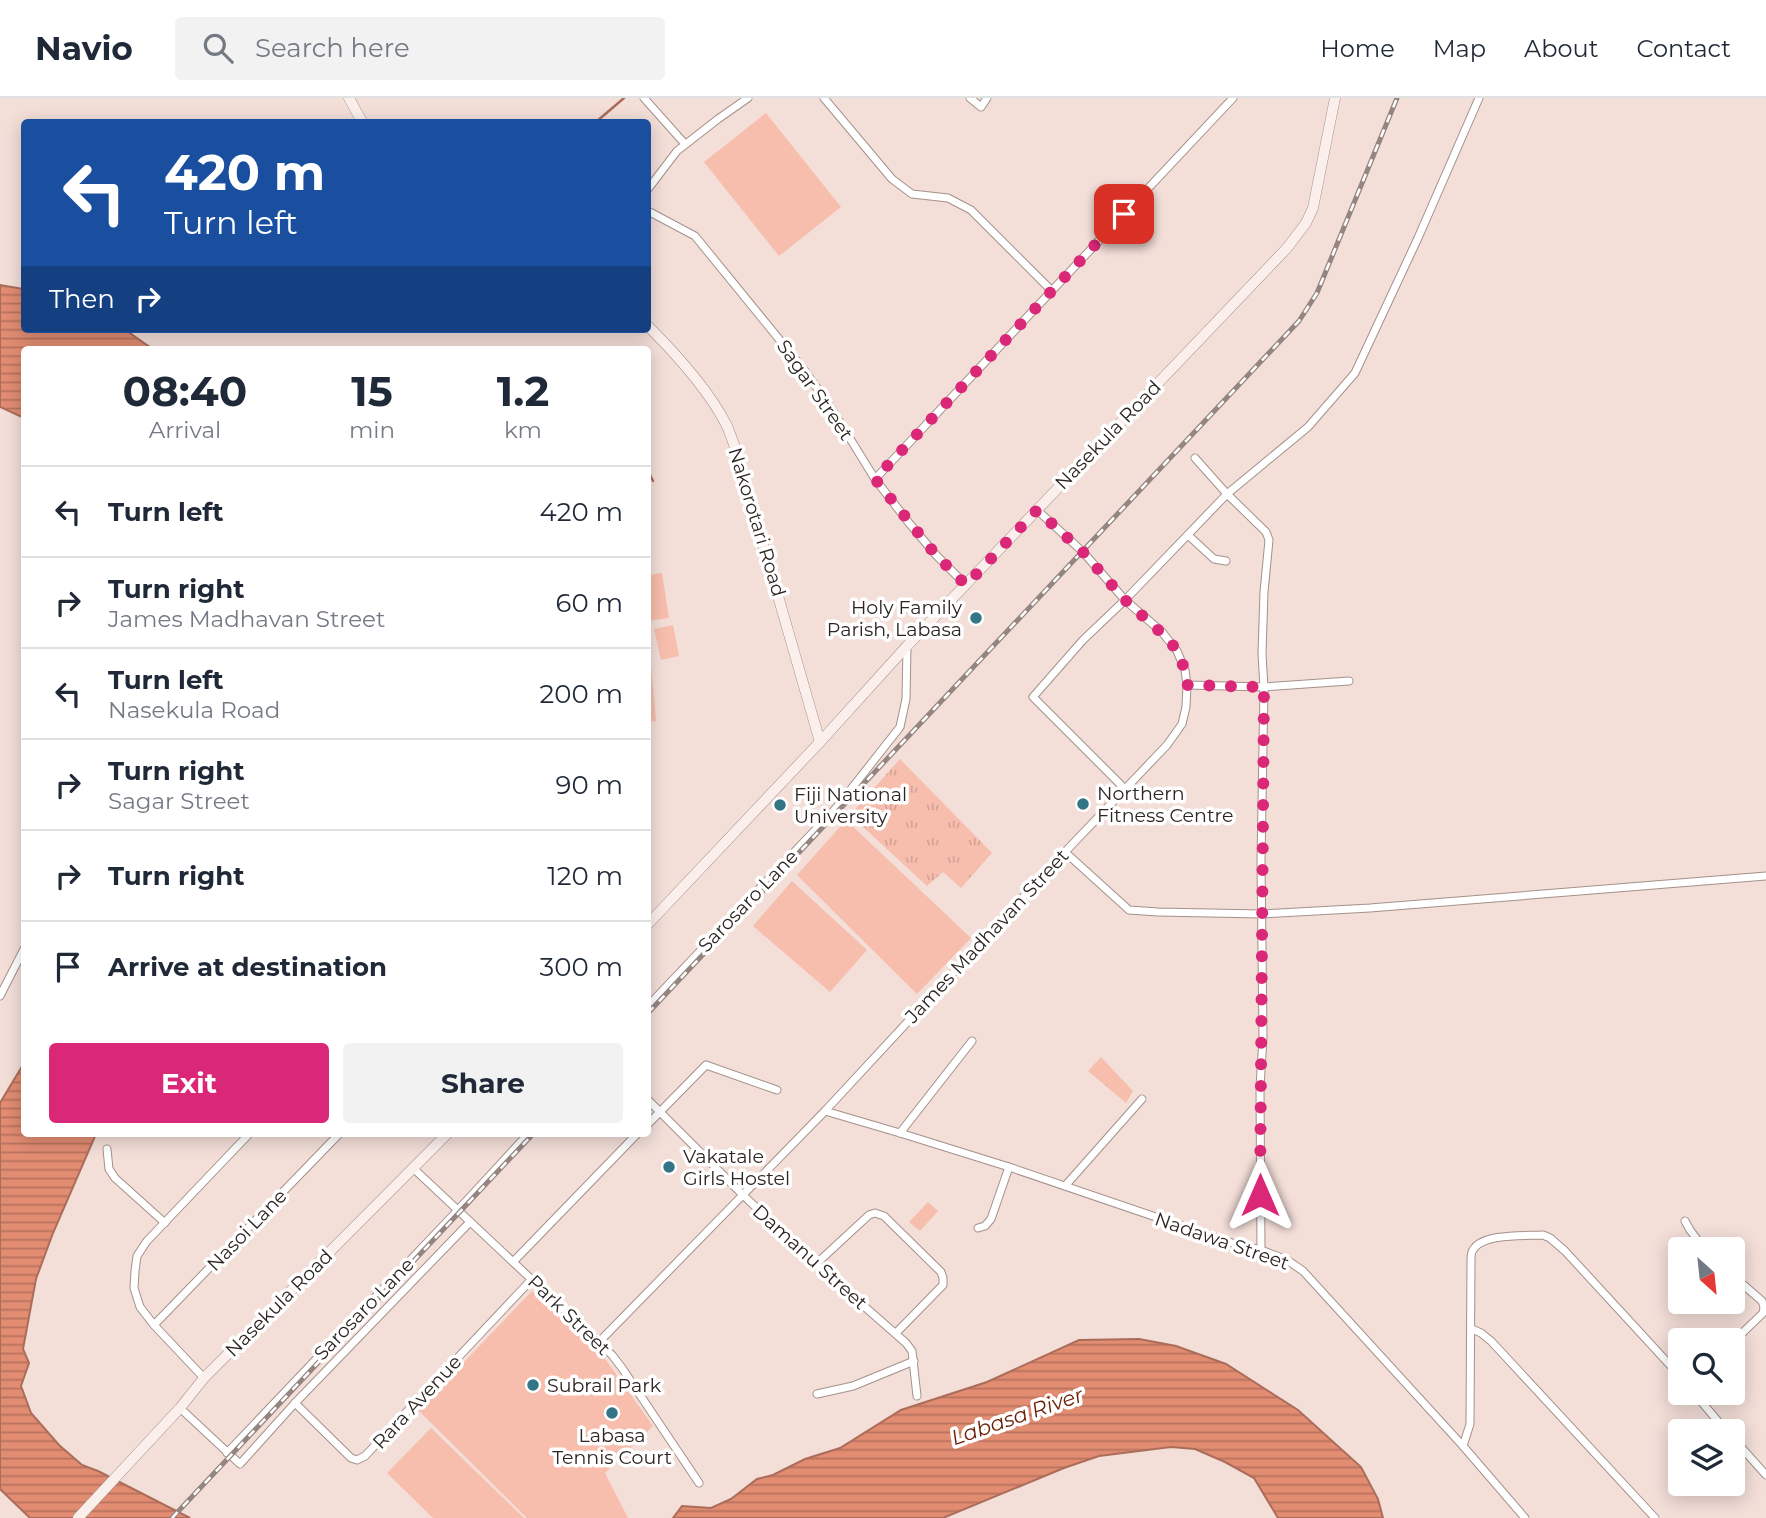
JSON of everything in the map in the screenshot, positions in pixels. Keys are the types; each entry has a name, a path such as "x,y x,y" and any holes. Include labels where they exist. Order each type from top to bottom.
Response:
{"main road":[{"path":"349,98 360,119"},
{"name":"Nasekula Road","path":"651,921 907,646 1299,234 1313,208 1335,98"},
{"name":"Nakorotari Road","path":"651,329 715,405 727,428 738,457 820,742"},
{"name":"Nasekula Road","path":"78,1518 180,1408 204,1378 444,1137"}],"street":[{"path":"645,98 685,144"},
{"path":"651,185 677,151 748,98"},
{"path":"824,98 892,179 912,194 948,198 971,210 1051,290"},
{"path":"970,98 981,107 987,98"},
{"path":"875,479 1233,98"},
{"path":"1125,789 1033,697 1083,640 1227,494 1308,427 1354,373 1421,232 1479,98"},
{"name":"Sagar Street","path":"651,213 695,236 805,371 834,411 875,479 936,555 966,585"},
{"path":"1195,458 1266,532 1269,540 1262,642 1261,1250"},
{"name":"James Madhavan Street","path":"598,1343 825,1111 1167,745 1181,724 1186,707 1187,685 1185,670 1177,651 1169,640 1125,600 1083,552 1037,510"},
{"path":"1188,535 1214,559 1226,561"},
{"name":"Sarosaro Lane","path":"651,1003 837,807 900,726 906,699 907,646"},
{"path":"1187,685 1264,687 1349,681"},
{"path":"1065,852 1129,910 1158,912 1262,914 1370,908 1766,876"},
{"path":"0,996 21,955"},
{"path":"900,1133 972,1041"},
{"path":"651,1120 706,1065 777,1090"},
{"path":"1065,1186 1142,1099"},
{"name":"Damanu Street","path":"651,1103 744,1196 912,1351 917,1396"},
{"name":"Nadawa Street","path":"825,1111 1009,1167 1287,1260 1303,1271 1525,1518"},
{"path":"204,1378 140,1307 134,1288 137,1256 147,1241 246,1137"},
{"name":"Nasoi Lane","path":"154,1325 336,1137"},
{"name":"Sarosaro Lane","path":"227,1452 525,1137"},
{"path":"513,1262 634,1137"},
{"path":"107,1149 109,1169 116,1178 165,1223"},
{"path":"978,1228 985,1226 991,1219 1009,1167"},
{"name":"Park Street","path":"413,1168 622,1368 699,1483"},
{"path":"817,1264 869,1214 884,1216 941,1272 943,1278 943,1285 895,1333"},
{"path":"1685,1221 1695,1237"},
{"path":"180,1408 240,1464 295,1403 470,1222"},
{"path":"1462,1446 1470,1424 1472,1251 1479,1242 1492,1238 1543,1235 1550,1238 1668,1363"},
{"name":"Rara Avenue","path":"295,1403 351,1458 358,1460 365,1456 532,1279"},
{"path":"1745,1286 1762,1301 1764,1307 1763,1313 1745,1330"},
{"path":"1472,1329 1491,1341 1655,1518"},
{"path":"817,1394 853,1386 914,1361"},
{"path":"1704,1405 1716,1419"},
{"path":"1745,1452 1766,1475"}],"green space":[{"path":"766,113 841,207 779,256 704,162"},
{"path":"662,573 669,618 651,621 651,575"},
{"path":"673,625 679,656 661,660 654,629"},
{"path":"651,665 656,721 651,722"},
{"path":"900,759 992,853 961,888 943,872 927,886 850,815"},
{"path":"846,820 971,938 917,994 797,875"},
{"path":"792,881 867,950 830,992 753,926"},
{"path":"1101,1057 1133,1091 1126,1103 1088,1071"},
{"path":"928,1202 938,1211 920,1231 909,1222"},
{"name":"Subrail Park","path":"532,1291 606,1360 653,1426 605,1473 628,1518 527,1518 418,1410"},
{"path":"431,1428 524,1518 433,1518 387,1473"}],"water":[{"path":"0,285 21,288 21,333 130,333 148,346 21,346 21,417 0,407"},
{"path":"21,1068 21,1137 95,1137 36,1279 23,1349 29,1363 21,1386 31,1413 59,1445 82,1465 190,1518 30,1518 0,1489 0,1103"},
{"name":"Labasa River","path":"1139,1339 1176,1346 1226,1364 1298,1410 1361,1467 1378,1499 1383,1518 1278,1518 1254,1478 1195,1449 1171,1447 1099,1456 943,1518 673,1518 682,1506 711,1508 731,1499 757,1479 840,1448 901,1410 987,1382 1079,1340"}],"waterway":[{"path":"600,119 624,98"},
{"path":"651,477 653,481"}],"railway":[{"path":"651,1010 1299,321 1317,293 1397,98"},
{"path":"172,1518 530,1137"}],"place":[{"name":"Holy Family Parish, Labasa","path":"976,618"},
{"name":"Northern Fitness Centre","path":"1083,804"},
{"name":"Fiji National University","path":"780,805"},
{"name":"Vakatale Girls Hostel","path":"669,1167"},
{"name":"Subrail Park","path":"533,1385"},
{"name":"Labasa Tennis Court","path":"612,1413"}],"route":[{"path":"1124,214 875,479 936,555 966,585 1037,510 1083,552 1125,600 1169,640 1185,670 1187,685 1264,687 1260,1195"}]}
